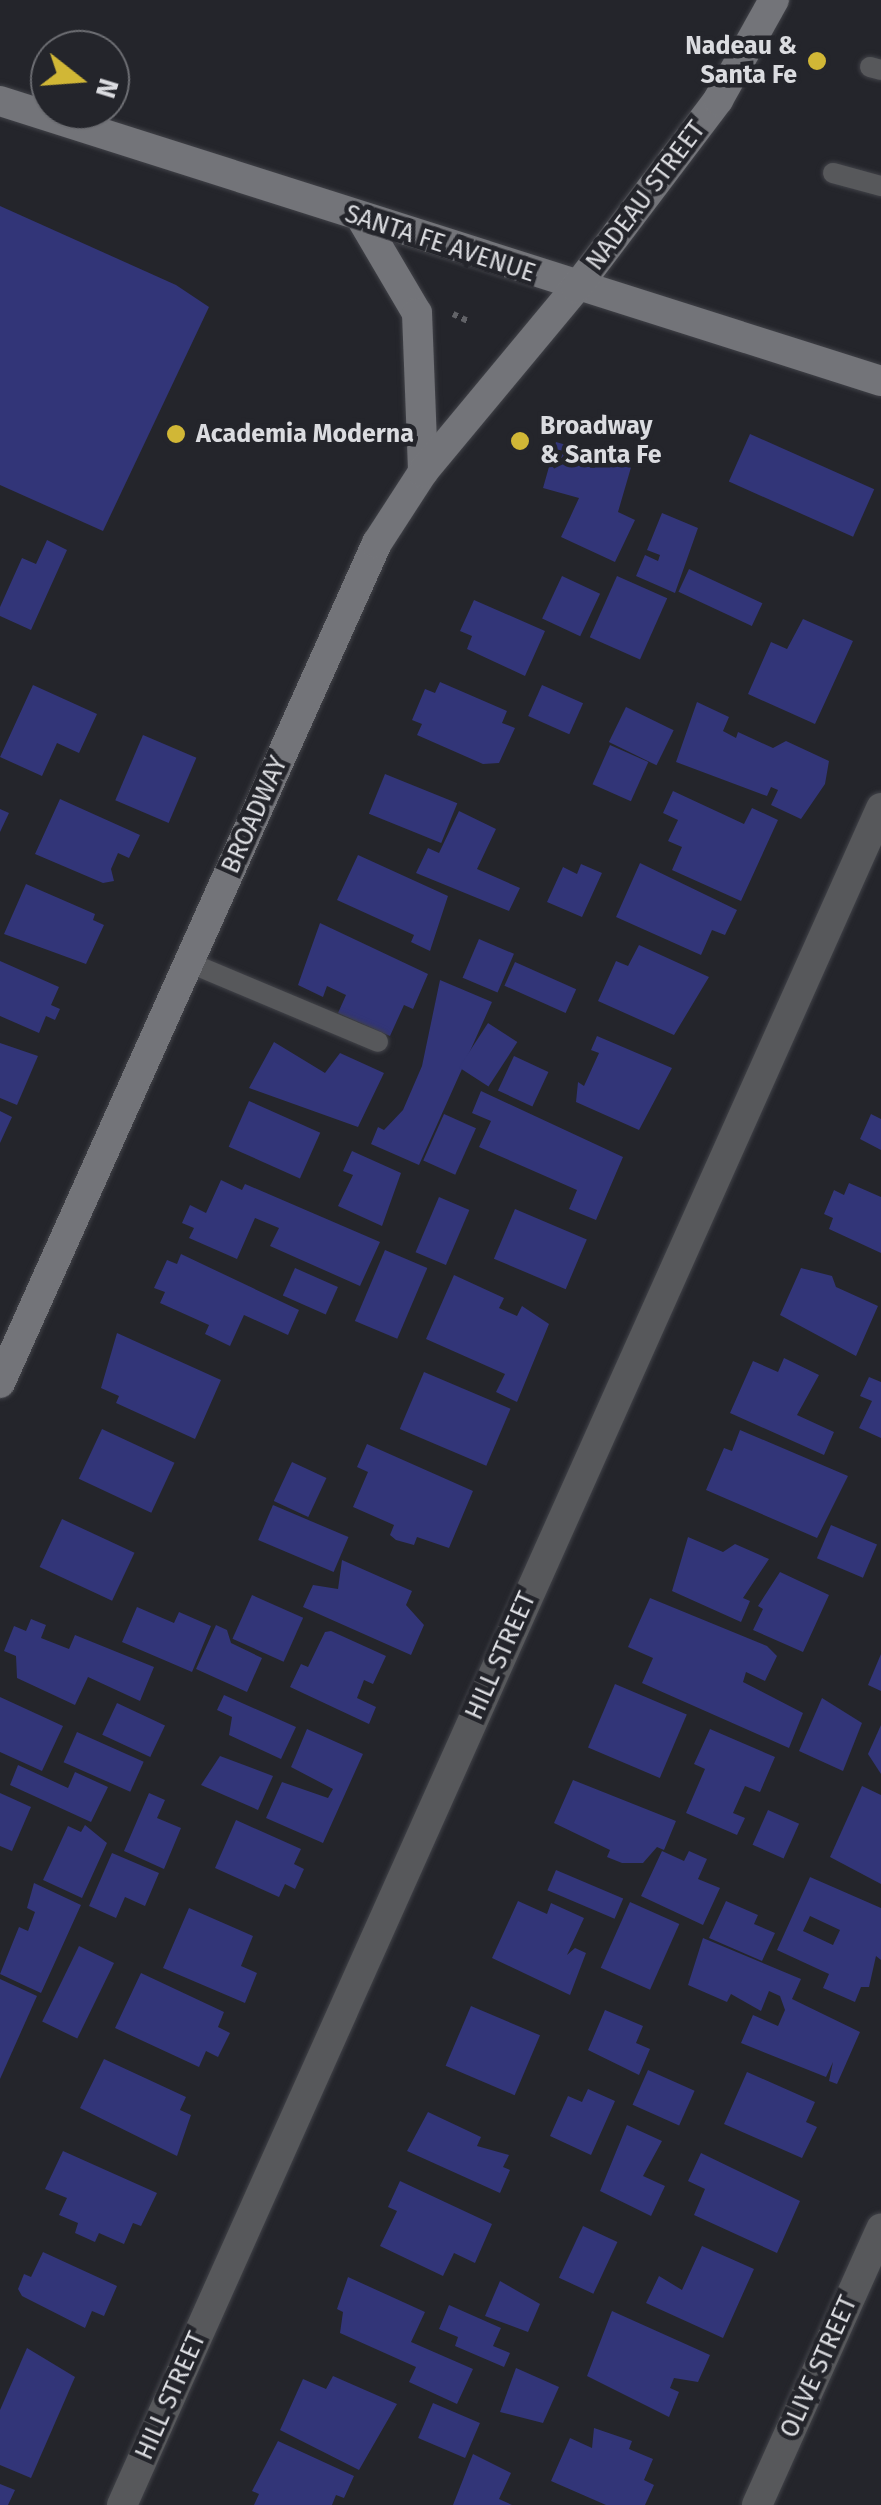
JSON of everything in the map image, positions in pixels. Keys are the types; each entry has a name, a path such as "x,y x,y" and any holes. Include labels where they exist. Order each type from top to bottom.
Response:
{"main road":[{"name":"NADEAU STREET","path":"576,288 718,100 774,0"},
{"name":"SANTA FE AVENUE","path":"0,101 576,288 881,381"},
{"path":"361,218 417,313 423,472"},
{"name":"BROADWAY","path":"0,1383 377,543 423,472 576,288"}],"street":[{"name":"HILL STREET","path":"122,2505 881,808"},
{"name":"OLIVE STREET","path":"757,2505 881,2229"}],"lane":[{"path":"833,173 881,186"},
{"path":"188,962 378,1042"}],"building":[{"path":"0,206 176,285 209,307 103,531 0,485"},
{"path":"750,434 874,489 853,537 729,482"},
{"path":"556,442 632,464 618,512 635,520 615,562 561,537 579,498 543,488"},
{"path":"662,513 698,528 675,593 636,576 645,555 658,561 660,555 647,550"},
{"path":"47,540 67,550 31,630 0,616 0,607 22,558 36,564"},
{"path":"689,569 762,603 752,626 678,592"},
{"path":"562,576 600,594 580,636 542,619"},
{"path":"617,576 667,598 640,660 590,637"},
{"path":"474,600 545,631 525,676 467,649 472,636 460,631"},
{"path":"803,619 853,641 815,724 748,694 771,642 787,649"},
{"path":"440,682 507,711 502,723 515,728 499,763 483,764 417,735 422,724 412,720 425,689 435,693"},
{"path":"33,685 97,714 79,753 57,743 42,776 0,757"},
{"path":"542,685 583,703 569,734 528,716"},
{"path":"697,702 729,717 723,731 736,738 738,732 773,748 786,741 829,761 825,784 801,819 771,805 778,790 771,787 767,796 676,762"},
{"path":"626,707 674,730 657,765 609,742"},
{"path":"143,735 196,758 169,823 115,800"},
{"path":"610,745 648,762 631,801 593,784"},
{"path":"385,774 457,803 441,843 369,814"},
{"path":"673,791 744,824 752,808 778,820 741,901 672,870 682,847 668,841 678,820 663,813"},
{"path":"60,799 140,835 129,858 118,853 111,869 114,881 103,883 35,854"},
{"path":"0,809 9,813 0,832"},
{"path":"459,811 496,829 477,869 520,888 509,911 416,873 428,848 439,853"},
{"path":"358,855 448,896 430,951 411,942 414,935 337,900"},
{"path":"640,863 737,910 725,935 712,930 701,955 616,917"},
{"path":"581,864 602,873 582,917 547,902 563,867 577,874"},
{"path":"26,884 95,914 93,920 104,925 86,964 4,934"},
{"path":"320,923 428,974 413,1009 404,1005 390,1036 338,1013 346,995 327,986 323,997 298,985"},
{"path":"479,939 514,954 498,993 463,978"},
{"path":"639,945 709,977 674,1035 598,1001 616,961 628,966"},
{"path":"0,961 59,987 51,1005 60,1009 55,1020 46,1016 39,1033 0,1016"},
{"path":"515,962 576,989 566,1013 504,986"},
{"path":"440,980 492,1002 419,1165 371,1144 378,1127 384,1130 403,1110 422,1066"},
{"path":"488,1023 517,1042 488,1087 459,1067"},
{"path":"597,1036 672,1068 639,1130 576,1102 578,1082 584,1086 599,1053 591,1050"},
{"path":"274,1042 325,1073 340,1053 384,1073 358,1127 249,1088"},
{"path":"0,1043 38,1056 17,1105 0,1098"},
{"path":"514,1056 548,1072 532,1106 498,1090"},
{"path":"481,1091 623,1157 596,1220 569,1209 577,1190 479,1147 491,1121 472,1113"},
{"path":"249,1101 320,1133 300,1178 229,1147"},
{"path":"0,1111 12,1117 0,1143"},
{"path":"444,1114 476,1128 455,1175 423,1161"},
{"path":"871,1114 881,1119 881,1150 860,1139"},
{"path":"352,1151 401,1173 382,1226 338,1206 353,1175 343,1171"},
{"path":"221,1180 242,1190 245,1184 380,1242 360,1286 270,1246 279,1228 255,1218 237,1259 189,1238 194,1228 182,1223 190,1205 206,1213"},
{"path":"849,1183 881,1197 881,1253 829,1229 833,1218 824,1214 834,1190 844,1195"},
{"path":"439,1197 469,1210 446,1265 416,1252"},
{"path":"515,1209 587,1239 566,1289 494,1259"},
{"path":"385,1250 427,1268 397,1339 355,1321"},
{"path":"181,1254 299,1310 288,1335 244,1315 230,1346 205,1334 209,1325 160,1303 165,1292 154,1288 167,1260 177,1264"},
{"path":"295,1268 338,1287 326,1315 283,1295"},
{"path":"801,1268 832,1276 836,1287 878,1306 856,1356 780,1315"},
{"path":"454,1275 504,1298 499,1308 517,1316 522,1306 549,1324 517,1402 496,1392 505,1374 426,1339"},
{"path":"117,1333 221,1380 195,1439 116,1403 119,1396 101,1388"},
{"path":"784,1358 819,1375 797,1415 834,1432 824,1455 730,1413 753,1361 778,1372"},
{"path":"424,1372 511,1409 486,1466 400,1429"},
{"path":"869,1377 881,1382 881,1438 859,1428 872,1401 860,1396"},
{"path":"102,1429 175,1463 151,1513 79,1479"},
{"path":"740,1430 848,1476 817,1538 706,1490 724,1448 732,1451"},
{"path":"367,1444 473,1491 449,1548 417,1537 414,1545 396,1540 390,1535 394,1525 353,1507 368,1472 357,1467"},
{"path":"292,1462 326,1478 308,1517 274,1501"},
{"path":"273,1505 348,1537 334,1572 258,1540"},
{"path":"62,1519 135,1553 112,1601 40,1567"},
{"path":"831,1525 877,1545 863,1578 817,1558"},
{"path":"688,1537 723,1552 735,1544 769,1559 743,1598 750,1601 741,1622 672,1591"},
{"path":"342,1560 412,1591 406,1605 424,1625 411,1655 303,1607 313,1585 338,1589"},
{"path":"780,1572 829,1595 803,1652 753,1630 763,1609 758,1606"},
{"path":"252,1595 303,1618 284,1662 232,1639"},
{"path":"650,1598 767,1646 777,1656 765,1681 746,1672 743,1682 803,1713 789,1748 642,1683 653,1658 628,1647"},
{"path":"137,1607 174,1623 179,1612 211,1626 192,1672 122,1642"},
{"path":"31,1619 46,1625 41,1638 69,1649 75,1635 154,1667 140,1701 88,1677 75,1705 17,1678 16,1656 4,1651 14,1626 26,1631"},
{"path":"216,1625 227,1630 231,1643 262,1658 247,1692 196,1669"},
{"path":"331,1631 386,1656 373,1684 364,1680 357,1698 376,1707 369,1724 290,1687 301,1664 308,1667 325,1632"},
{"path":"881,1654 881,1691 868,1685"},
{"path":"615,1684 687,1714 660,1778 588,1748"},
{"path":"224,1695 296,1727 281,1759 229,1735 232,1717 217,1710"},
{"path":"0,1697 63,1726 42,1771 0,1752"},
{"path":"822,1698 862,1723 843,1771 799,1751"},
{"path":"117,1703 165,1725 150,1757 102,1735"},
{"path":"881,1725 881,1774 868,1754"},
{"path":"307,1729 363,1754 323,1843 266,1818 282,1782 328,1798 333,1789 291,1767"},
{"path":"710,1729 775,1757 760,1792 745,1786 733,1813 745,1818 737,1835 686,1813 705,1769 694,1764"},
{"path":"77,1732 144,1762 130,1792 64,1762"},
{"path":"220,1756 273,1776 258,1810 201,1785"},
{"path":"18,1765 68,1788 75,1772 108,1787 91,1822 10,1785"},
{"path":"573,1780 676,1821 664,1850 657,1847 643,1863 622,1863 607,1857 610,1850 554,1823"},
{"path":"862,1786 881,1795 881,1884 830,1857"},
{"path":"0,1793 31,1807 12,1851 0,1846"},
{"path":"149,1793 165,1800 157,1818 181,1828 164,1869 124,1851"},
{"path":"768,1810 799,1824 784,1859 753,1845"},
{"path":"236,1820 301,1849 294,1864 304,1869 295,1889 285,1884 279,1897 215,1868"},
{"path":"85,1825 107,1843 82,1898 43,1880 68,1826 81,1832"},
{"path":"662,1851 684,1861 689,1851 707,1859 698,1879 720,1888 703,1925 641,1896"},
{"path":"112,1853 159,1873 145,1906 125,1897 116,1918 89,1906"},
{"path":"556,1870 623,1899 615,1919 547,1890"},
{"path":"810,1877 881,1908 881,1960 876,1956 869,1987 861,1987 855,2002 823,1988 829,1974 777,1950","holes":["810,1916 840,1930 833,1945 803,1931"]},
{"path":"34,1883 81,1905 41,1993 0,1974 19,1927 28,1931 35,1912 27,1908"},
{"path":"518,1901 547,1914 551,1903 584,1918 567,1955 575,1948 586,1953 570,1995 492,1958"},
{"path":"726,1901 758,1915 754,1924 775,1933 762,1961 709,1938"},
{"path":"630,1902 679,1924 650,1990 601,1968"},
{"path":"189,1908 253,1936 241,1966 257,1973 245,2003 163,1968"},
{"path":"703,1938 801,1979 792,1999 860,2032 837,2084 829,2081 833,2062 826,2077 741,2043 753,2015 778,2026 785,2010 780,1996 769,1991 761,2011 731,1994 727,2002 688,1985"},
{"path":"79,1946 114,1963 77,2039 42,2021"},
{"path":"141,1973 224,2012 218,2027 230,2033 218,2057 206,2051 199,2067 115,2028"},
{"path":"0,1979 37,1996 0,2079"},
{"path":"471,2006 540,2035 515,2095 446,2066"},
{"path":"605,2010 643,2026 636,2043 650,2049 639,2075 588,2050"},
{"path":"104,2059 186,2097 180,2110 191,2115 177,2156 80,2108"},
{"path":"648,2070 695,2091 679,2125 633,2105"},
{"path":"747,2072 815,2102 806,2122 817,2127 802,2158 724,2124"},
{"path":"588,2089 615,2101 591,2155 550,2136 568,2096 582,2102"},
{"path":"428,2112 481,2137 477,2146 509,2155 503,2167 510,2170 500,2193 407,2151"},
{"path":"627,2125 662,2141 643,2176 665,2186 651,2216 600,2191"},
{"path":"63,2151 157,2193 141,2226 133,2223 124,2244 99,2233 95,2242 75,2233 78,2223 59,2215 67,2198 45,2189"},
{"path":"701,2153 800,2201 777,2253 694,2215 705,2189 688,2181"},
{"path":"400,2181 492,2224 475,2263 454,2253 443,2276 380,2246 397,2211 388,2207"},
{"path":"583,2226 617,2242 593,2294 559,2278"},
{"path":"702,2246 754,2269 723,2338 646,2303 659,2276 682,2290"},
{"path":"43,2252 117,2286 104,2316 92,2311 85,2328 22,2296 18,2289 24,2274 31,2277"},
{"path":"348,2277 425,2312 411,2342 473,2369 457,2404 409,2382 416,2367 340,2333 343,2312 337,2309"},
{"path":"500,2281 540,2304 528,2332 485,2316"},
{"path":"449,2305 501,2328 493,2346 510,2353 504,2367 455,2346 458,2337 439,2329"},
{"path":"612,2311 710,2355 698,2382 674,2378 670,2388 679,2392 669,2417 587,2376"},
{"path":"27,2348 75,2377 31,2478 0,2465 0,2410"},
{"path":"516,2368 559,2387 543,2423 500,2412"},
{"path":"333,2376 397,2404 359,2470 280,2430 303,2379 326,2389"},
{"path":"433,2403 480,2423 465,2458 418,2438"},
{"path":"594,2428 632,2441 629,2449 653,2459 644,2480 654,2485 645,2505 606,2505 551,2481 570,2438 592,2448"},
{"path":"278,2441 354,2476 344,2498 336,2495 332,2505 254,2505 259,2494 252,2491"},
{"path":"473,2454 511,2473 499,2499 512,2505 453,2505"},
{"path":"0,2484 15,2490 8,2505 0,2505"}],"place":[{"name":"Nadeau & Santa Fe","path":"817,61"},
{"name":"Academia Moderna","path":"176,434"},
{"name":"Broadway & Santa Fe","path":"520,441"}]}
